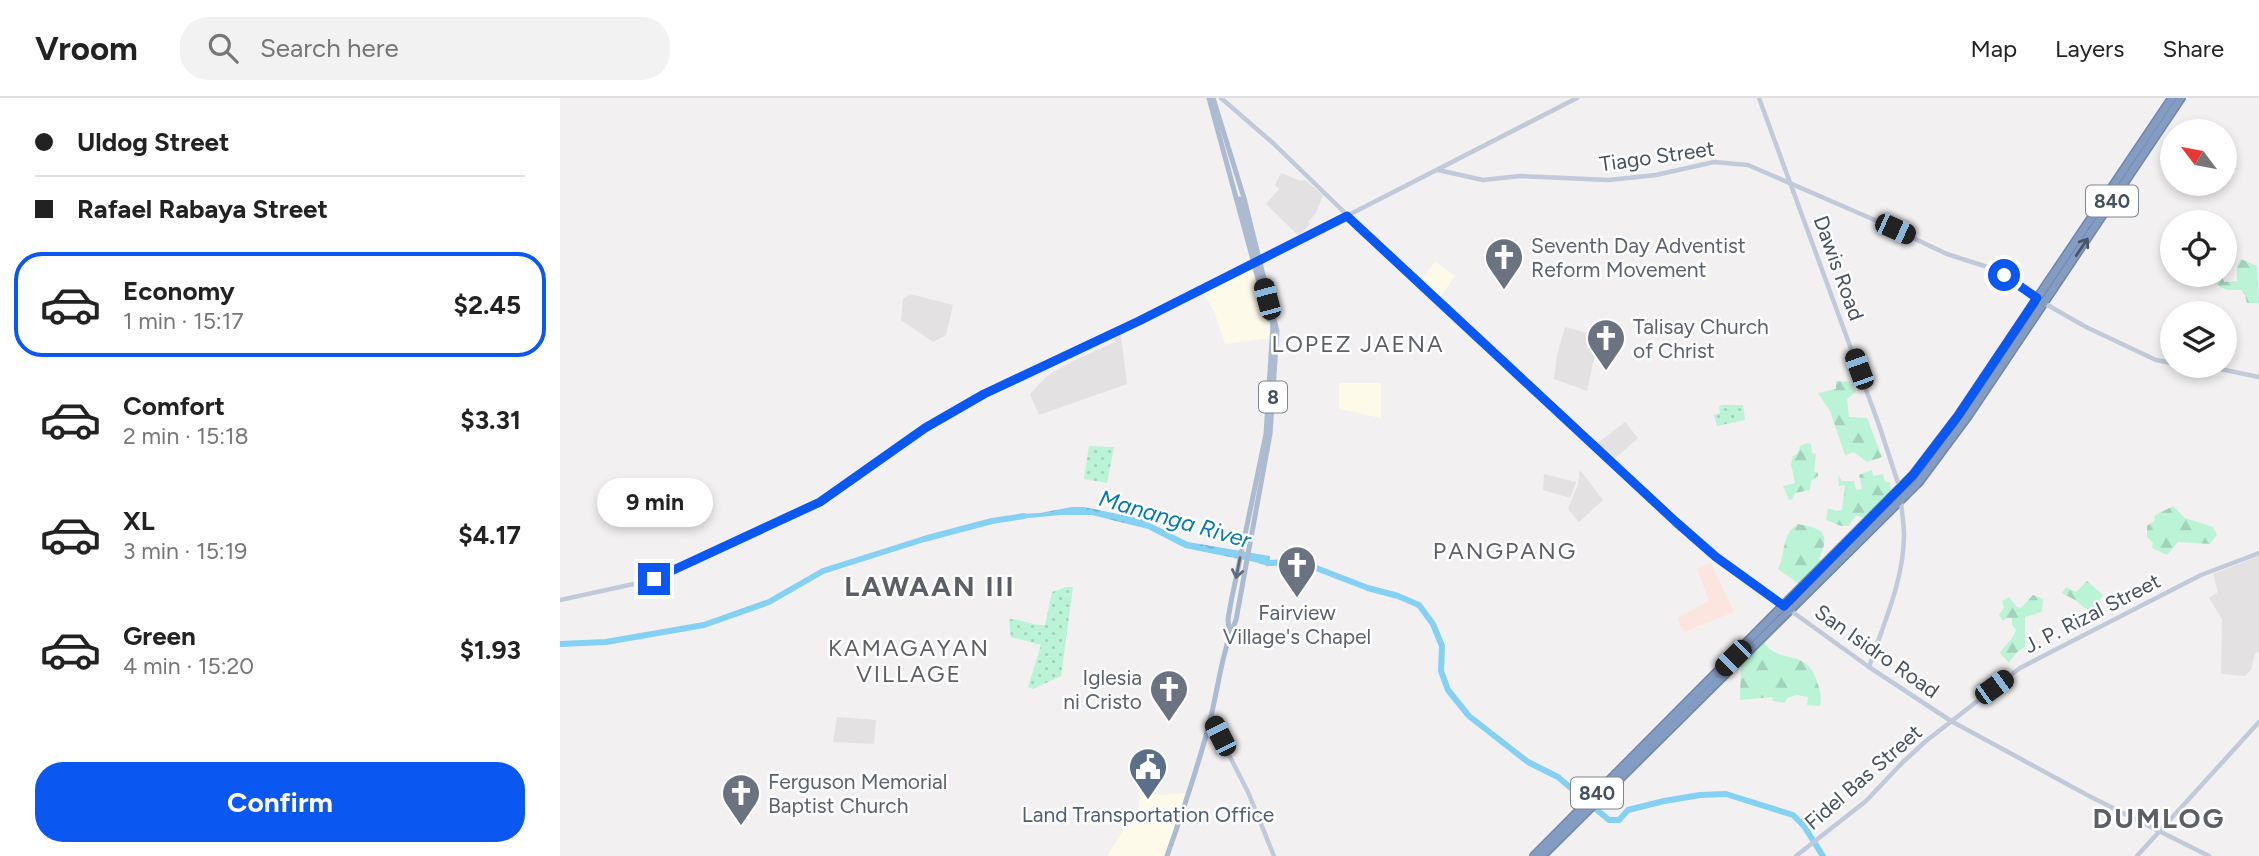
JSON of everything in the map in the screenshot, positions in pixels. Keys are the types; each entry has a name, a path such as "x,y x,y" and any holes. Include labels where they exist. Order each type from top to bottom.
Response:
{"highway":[{"name":"840","path":"1538,854 1919,482 1965,421 2172,98"},
{"name":"840","path":"1788,608 1900,490 1958,416 2181,98"}],"main road":[{"path":"1211,98 1275,331"},
{"path":"1238,191 1275,331"},
{"name":"8","path":"1230,635 1228,618 1266,434 1275,331"},
{"name":"8","path":"1167,856 1189,797 1236,620 1270,434 1275,331"}],"street":[{"name":"San Isidro Road","path":"1221,98 1273,143 1347,216 1716,557 1869,667 1951,721 2057,779 2209,856"},
{"path":"560,600 652,580 805,510 836,492 955,409 1139,321 1577,98"},
{"name":"Dawis Road","path":"1759,98 1879,425 1900,490"},
{"name":"Tiago Street","path":"1438,170 1483,180 1520,176 1609,180 1656,175 1714,162 1748,165 1877,220 1947,254 1997,271 2040,301 2160,361"},
{"path":"2237,372 2259,377"},
{"path":"1869,667 1900,569 1904,536 1901,502"},
{"name":"J. P. Rizal Street","path":"1951,721 2020,668 2201,576 2259,553"},
{"path":"1210,718 1248,792 1274,856"},
{"name":"Fidel Bas Street","path":"1796,856 1849,816 1903,762 1951,721"},
{"path":"2137,856 2259,722"}],"shaded area":[{"path":"1281,173 1305,180 1323,195 1316,213 1308,222 1310,224 1299,236 1266,204 1279,189 1275,185"},
{"path":"1435,261 1455,276 1439,299 1421,281"},
{"path":"1252,269 1272,338 1225,344 1214,311 1203,294"},
{"path":"910,294 953,305 946,335 933,342 901,320 903,299"},
{"path":"1565,327 1599,336 1587,391 1554,379"},
{"path":"1121,335 1127,384 1039,415 1030,394 1047,376 1115,342 1114,338"},
{"path":"1339,383 1381,383 1381,418 1339,409"},
{"path":"1625,422 1638,438 1612,461 1595,445"},
{"path":"1580,470 1603,500 1579,522 1568,509 1578,484"},
{"path":"1544,474 1576,482 1570,498 1543,490"},
{"path":"2259,556 2259,652 2255,653 2251,670 2245,676 2221,674 2222,619 2209,598 2218,592 2213,574"},
{"path":"1711,563 1734,612 1684,632 1677,618 1709,601 1697,569"},
{"path":"837,717 876,720 874,744 833,742"},
{"path":"1140,791 1160,795 1186,793 1166,856 1107,856 1124,829 1137,821"}],"green space":[{"path":"2241,259 2257,266 2259,303 2247,303 2241,290 2227,290 2222,287 2237,287 2237,267"},
{"path":"1836,381 1849,382 1856,392 1847,399 1849,417 1867,418 1882,457 1867,462 1854,452 1845,455 1830,411 1818,393 1836,389"},
{"path":"1743,405 1745,420 1717,426 1714,415 1720,413 1719,406"},
{"path":"1811,444 1812,453 1816,454 1814,472 1818,473 1818,476 1811,481 1810,490 1795,493 1793,499 1789,500 1783,486 1795,483 1791,464 1793,456 1797,454 1800,446"},
{"path":"1089,446 1114,447 1107,483 1084,479"},
{"path":"1872,470 1873,476 1883,474 1885,482 1890,482 1891,494 1879,508 1866,517 1856,515 1849,526 1826,520 1828,508 1842,510 1845,485 1839,486 1838,475 1842,481 1854,481 1856,490 1862,489 1859,475"},
{"path":"2173,506 2185,518 2213,527 2217,535 2210,544 2178,542 2167,555 2152,548 2153,543 2147,537 2147,526 2155,520 2154,516"},
{"path":"1798,524 1819,530 1824,537 1819,559 1822,563 1799,584 1778,569 1786,539"},
{"path":"2087,581 2103,595 2091,613 2062,593 2066,587 2076,592"},
{"path":"1073,587 1061,676 1033,689 1028,687 1041,645 1011,637 1009,619 1045,625 1052,592"},
{"path":"2033,595 2043,599 2042,612 2025,617 2025,647 2016,653 2009,663 2000,653 2016,630 2012,625 2012,618 2003,621 1999,615 2004,608 2002,601 2009,597 2021,608"},
{"path":"1764,642 1777,653 1806,663 1820,689 1820,706 1807,705 1808,697 1797,695 1787,698 1785,703 1773,701 1772,697 1740,700 1741,665"}],"water":[{"path":"1072,507 1142,519 1188,542 1270,556 1268,567 1185,548 1148,529 1092,515 1017,519 1017,514"}],"waterway":[{"name":"Mananga River","path":"560,644 606,642 704,625 769,602 823,571 924,539 992,521 1024,516"},
{"name":"Mananga River","path":"1261,561 1298,561 1419,605 1433,624 1442,646 1441,671 1448,690 1469,716 1528,762 1558,777 1609,820 1619,820 1628,810 1664,801 1726,794 1793,815 1804,826 1823,856"}],"place":[{"name":"Seventh Day Adventist Reform Movement","path":"1504,291"},
{"name":"Talisay Church of Christ","path":"1606,372"},
{"name":"Fairview Village's Chapel","path":"1297,599"},
{"name":"Iglesia ni Cristo","path":"1169,723"},
{"name":"Land Transportation Office","path":"1148,801"},
{"name":"Ferguson Memorial Baptist Church","path":"741,827"}],"district":[{"name":"LOPEZ JAENA","path":"1358,344"},
{"name":"PANGPANG","path":"1505,551"},
{"name":"LAWAAN III","path":"930,586"},
{"name":"KAMAGAYAN VILLAGE","path":"909,661"},
{"name":"DUMLOG","path":"2159,818"}],"route":[{"path":"654,579 820,502 955,409 1204,289 1347,216 1676,522 1716,557 1784,606 1913,475 1958,416 2037,298 2004,275"}]}
